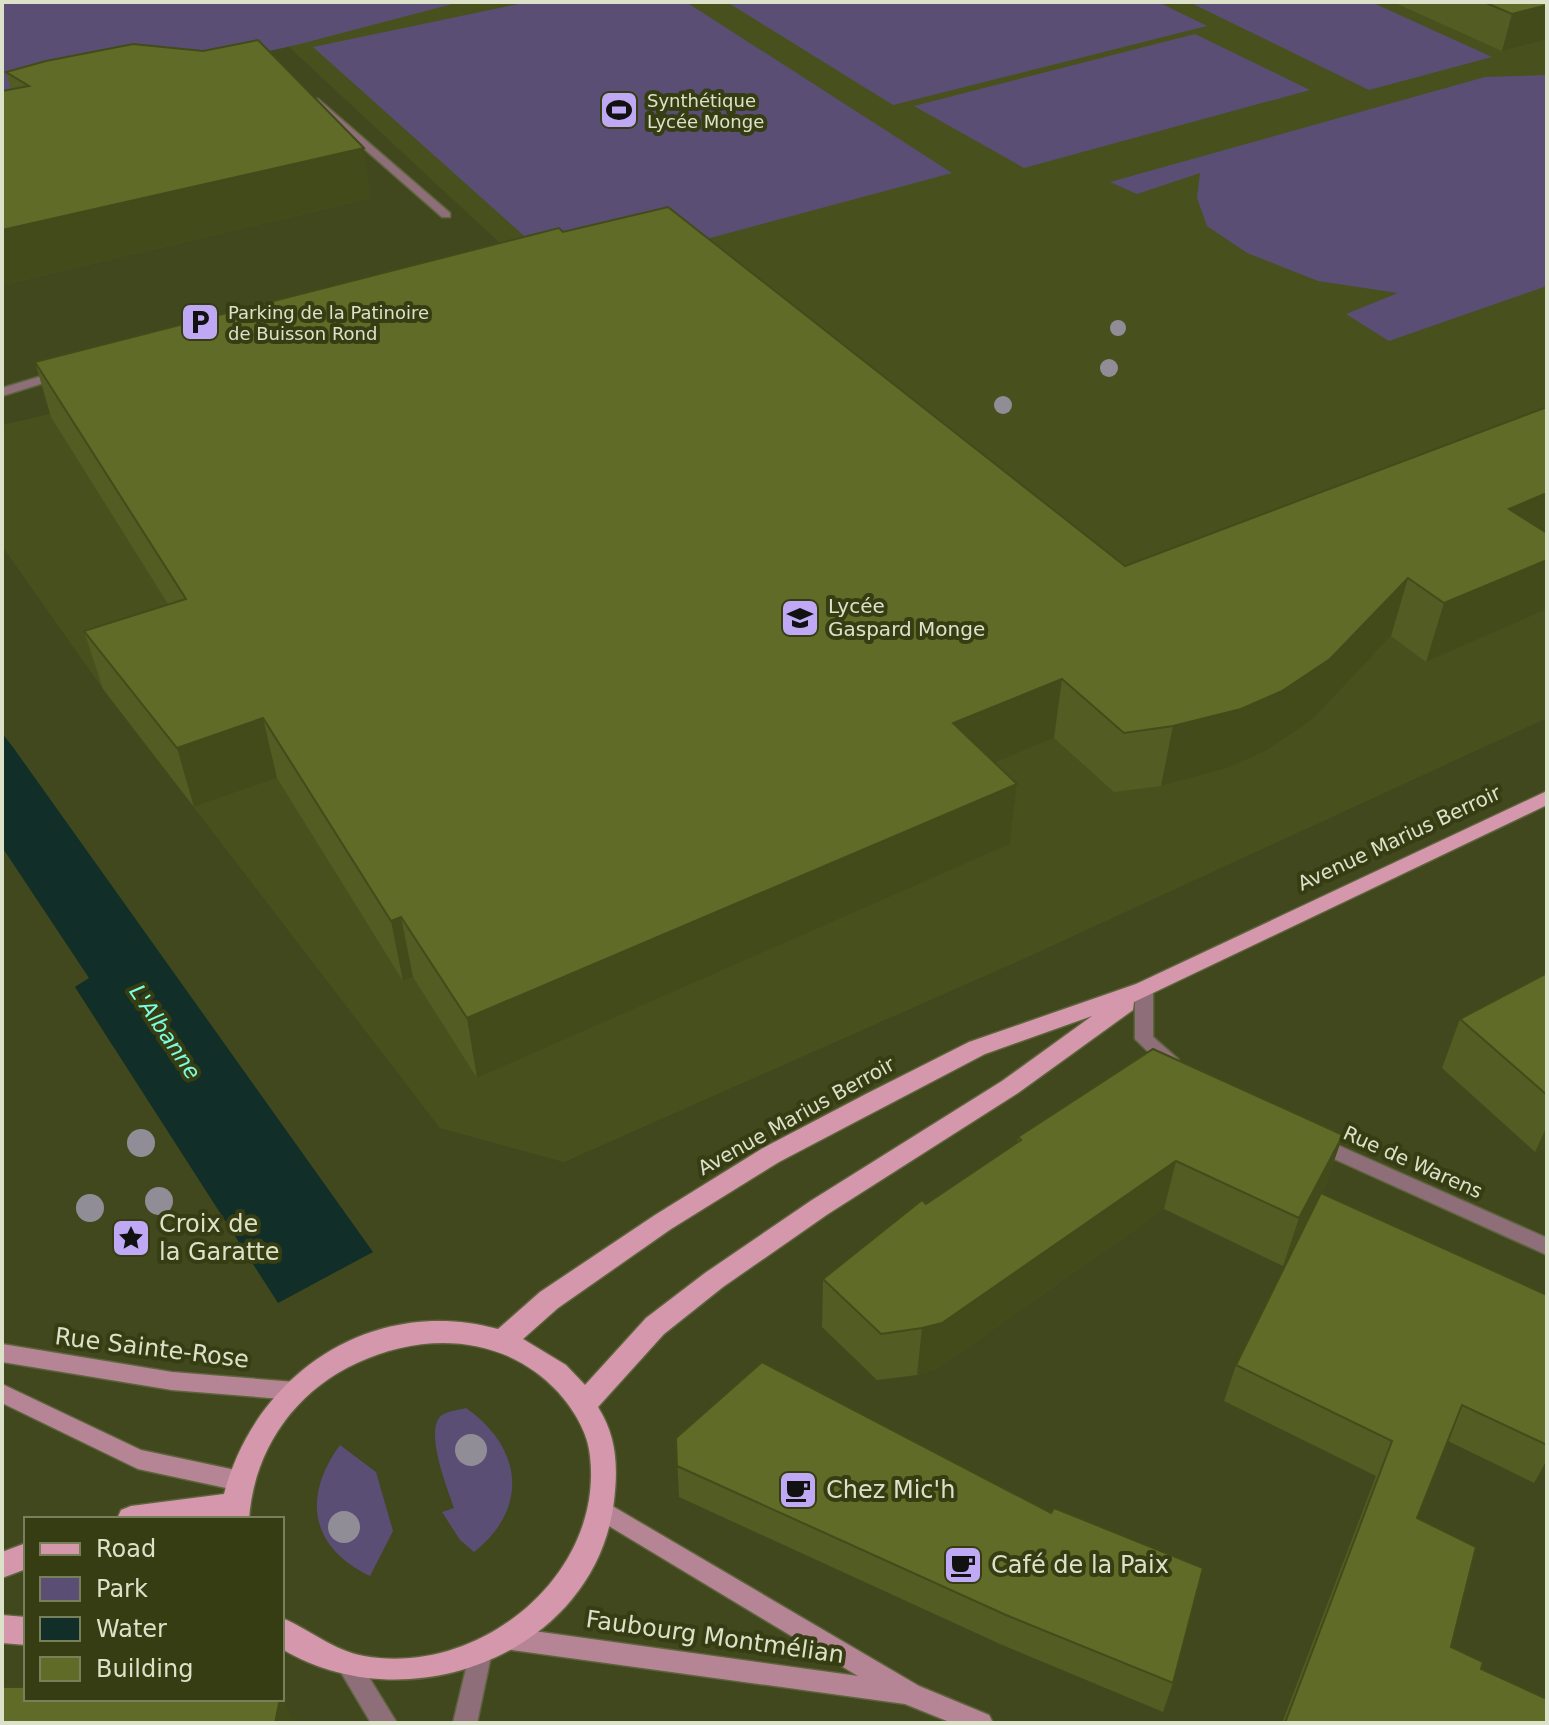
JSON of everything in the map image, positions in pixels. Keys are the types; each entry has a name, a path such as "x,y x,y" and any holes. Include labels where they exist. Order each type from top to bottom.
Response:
{"main road":[{"name":"Avenue Marius Berroir","path":"504,1340 549,1300 663,1222 771,1155 977,1048 1144,990 1547,797"},
{"name":"Avenue Marius Berroir","path":"584,1404 655,1326 714,1280 820,1207 1010,1087 1144,990"},
{"path":"143,1517 237,1501 261,1433 295,1391 330,1363 369,1344 412,1333 442,1330 504,1340 536,1355 562,1377 584,1404 603,1453 602,1510 586,1557 555,1602 512,1639 480,1656 436,1670 393,1674 351,1669 307,1651 284,1634"},
{"path":"2,1565 24,1557"},
{"path":"2,1629 24,1631"}],"street":[{"path":"309,95 446,215"},
{"path":"2,392 72,371"},
{"path":"1144,990 1144,1039 1184,1075"},
{"name":"Rue de Warens","path":"1304,1137 1547,1247"},
{"name":"Rue Sainte-Rose","path":"2,1353 172,1381 295,1391"},
{"path":"2,1393 138,1459 237,1501"},
{"name":"Faubourg Montmélian","path":"602,1510 911,1695 981,1723"},
{"name":"Faubourg Montmélian","path":"512,1639 911,1695"},
{"path":"465,1723 480,1656"},
{"path":"351,1669 385,1723"}],"shaded area":[{"name":"Lycée Gaspard Monge","path":"374,2 1547,2 1547,718 1032,955 564,1162 440,1128 103,689 2,546 2,425 54,413 518,260 289,47 356,15"}],"green space":[{"path":"2,2 460,2 300,44 2,112"},
{"name":"Synthétique Lycée Monge","path":"528,2 686,2 952,173 569,276 313,47"},
{"path":"727,2 1158,2 1207,26 893,105"},
{"path":"1189,2 1371,2 1492,57 1369,90"},
{"path":"1195,34 1310,90 1024,168 914,106"},
{"path":"1547,75 1547,286 1389,341 1346,314 1398,293 1318,281 1247,253 1207,226 1197,198 1200,173 1137,194 1110,182 1485,77"},
{"path":"466,1408 499,1441 508,1459 512,1478 511,1497 504,1516 492,1535 474,1552 460,1540 442,1512 454,1508 439,1460 435,1433 442,1415"},
{"path":"340,1445 376,1472 393,1531 370,1576 335,1551 324,1536 318,1519 320,1483"}],"water":[{"name":"L'Albanne","path":"2,733 373,1252 278,1303 75,987 89,978 2,847"}],"building":[{"path":"1484,2 1547,2 1547,5 1512,14"},
{"path":"258,40 364,148 2,230 2,91 29,86 6,72 133,44 203,51"},
{"path":"668,207 1125,566 1547,407 1547,493 1509,509 1547,533 1547,560 1444,603 1408,578 1330,659 1282,691 1241,709 1173,726 1124,733 1062,679 953,723 1017,784 467,1018 401,917 391,921 263,718 177,748 84,631 186,599 35,362 559,228 563,232"},
{"path":"1547,973 1547,1095 1460,1019"},
{"path":"1153,1049 1343,1135 1299,1218 1176,1161 942,1323 881,1334 823,1279 922,1200 926,1204 1021,1140 1018,1137"},
{"path":"1321,1193 1547,1295 1547,1445 1462,1405 1417,1518 1476,1547 1451,1647 1483,1662 1481,1669 1547,1699 1547,1723 1285,1723 1392,1441 1236,1365"},
{"path":"762,1362 1051,1513 1054,1508 1203,1568 1173,1683 1006,1615 677,1466 676,1438"},
{"path":"2,1687 24,1687 24,1701 280,1701 275,1723 2,1723"}],"place":[{"name":"Synthétique Lycée Monge","path":"619,110"},
{"name":"Parking de la Patinoire de Buisson Rond","path":"200,322"},
{"name":"Lycée Gaspard Monge","path":"800,618"},
{"name":"Croix de la Garatte","path":"131,1238"},
{"name":"Chez Mic'h","path":"798,1490"},
{"name":"Café de la Paix","path":"963,1565"}]}
